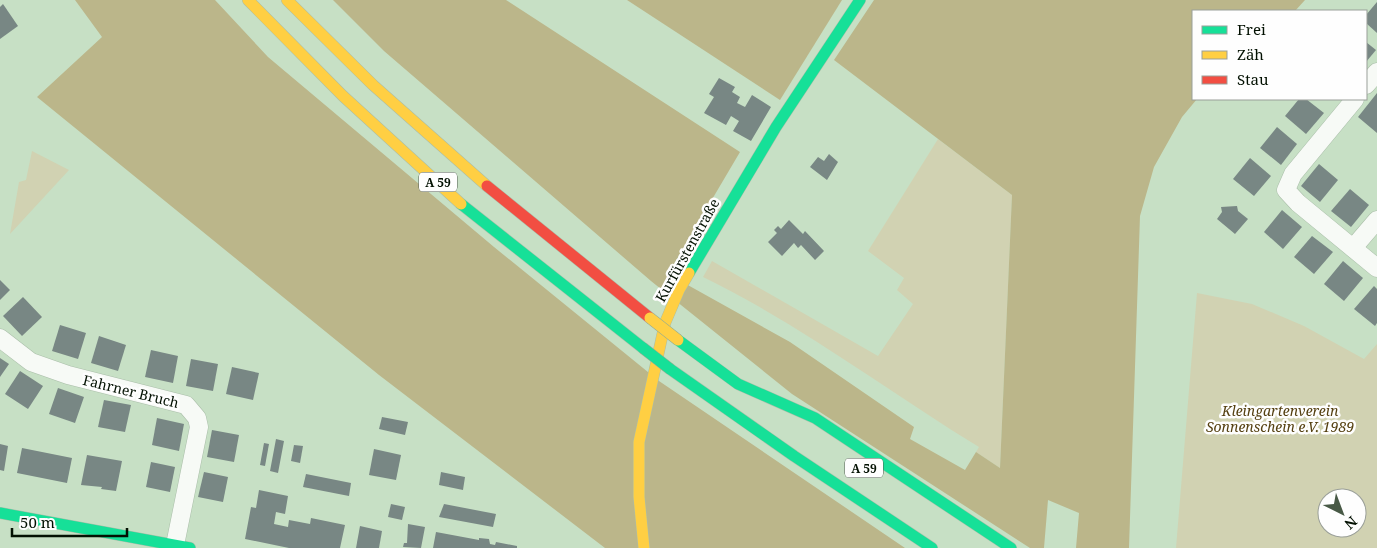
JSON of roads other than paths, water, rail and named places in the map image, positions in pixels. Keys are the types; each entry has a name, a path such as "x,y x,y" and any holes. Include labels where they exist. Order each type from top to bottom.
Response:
{"main road":[{"name":"A 59","path":"248,0 288,42 397,145 510,244 670,369 794,456 932,548"},
{"name":"A 59","path":"287,0 417,125 530,224 678,340 803,426"},
{"name":"Kurfürstenstraße","path":"644,548 645,542 639,498 639,442 665,323 679,290 776,127 860,0"},
{"path":"746,387 815,418 1011,548"},
{"path":"0,513 182,546"}],"street":[{"path":"1354,100 1293,174 1286,190 1298,204 1377,268"},
{"path":"1353,248 1377,220"},
{"name":"Fahrner Bruch","path":"0,338 31,362 68,376 186,405 192,411 199,427 182,546"}],"park label":[{"name":"Kleingartenverein Sonnenschein e.V. 1989","path":"1280,418"}]}
